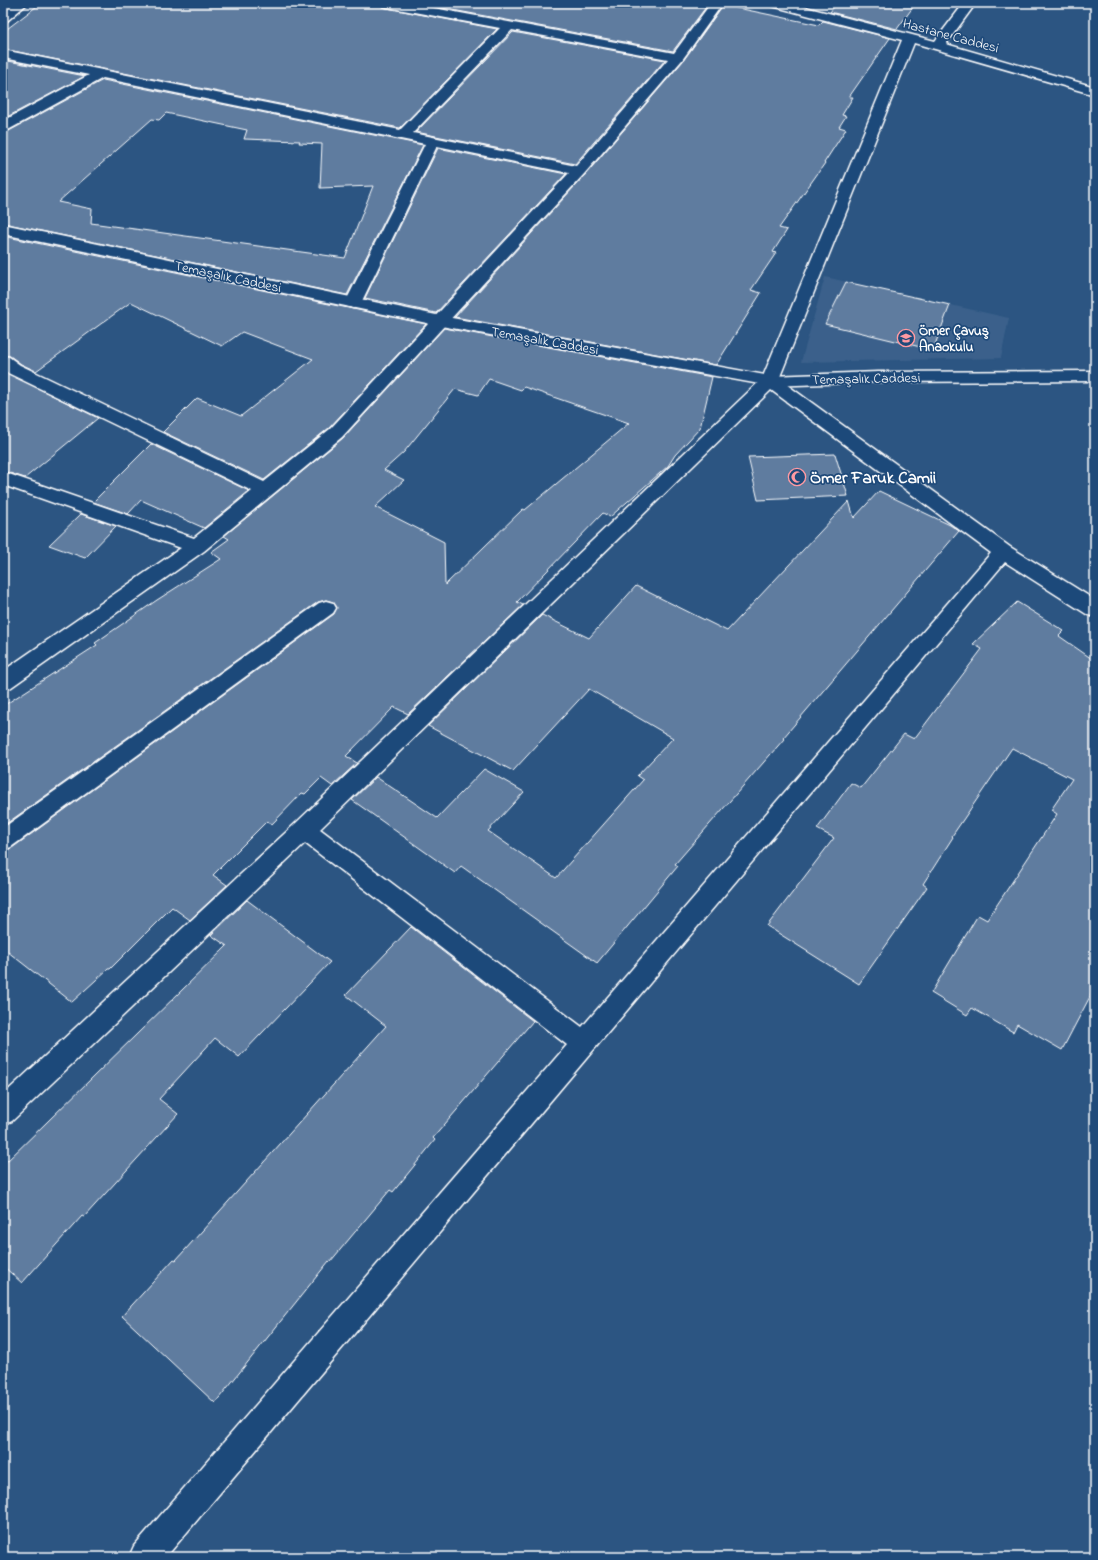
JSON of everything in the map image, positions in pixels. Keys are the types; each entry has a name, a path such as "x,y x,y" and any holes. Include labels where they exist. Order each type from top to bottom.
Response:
{"street":[{"path":"3,18 22,3"},
{"path":"3,682 197,546 336,432 579,172 677,57 717,3"},
{"name":"Hastane Caddesi","path":"776,3 909,38 1095,91"},
{"path":"938,46 970,3"},
{"path":"395,4 677,57"},
{"path":"403,135 509,26"},
{"path":"3,1112 304,830 770,381 909,38"},
{"path":"3,54 579,172"},
{"path":"3,127 101,74"},
{"path":"353,303 433,141"},
{"name":"Temaşalık Caddesi","path":"3,229 441,321 770,381 878,377 1095,376"},
{"path":"3,361 14,369 265,490"},
{"path":"770,381 1003,552 1095,610"},
{"path":"3,478 197,546"},
{"path":"145,1557 1003,552"},
{"path":"3,840 326,608"},
{"path":"304,830 584,1043"}],"shaded area":[{"name":"Ömer Çavuş Anaokulu","path":"825,277 1009,318 1001,358 801,362"}],"building":[{"path":"41,3 380,3 382,7 497,29 400,128 3,49 3,32"},
{"path":"415,3 709,3 673,51"},
{"path":"837,3 916,3 897,29 830,12"},
{"path":"723,5 819,25 823,21 890,38 849,97 853,97 842,115 846,116 839,127 846,129 825,163 779,228 787,230 773,252 776,253 751,290 761,293 716,365 455,317 585,175 683,61"},
{"path":"513,32 665,60 575,164 416,132"},
{"path":"3,60 85,76 3,119"},
{"path":"103,80 423,145 347,295 3,223 3,132 9,131","holes":["166,113 247,130 244,139 300,141 299,143 322,144 320,188 373,186 345,258 91,223 92,209 58,202 152,119 159,120"]},
{"path":"438,148 566,174 436,313 365,298"},
{"path":"3,236 426,324 329,428 264,480 163,432 197,398 241,416 313,359 242,332 222,346 131,302 36,371 21,364 10,356 3,355"},
{"path":"846,282 950,305 933,350 825,324"},
{"path":"444,328 712,377 700,428 675,455 668,466 610,517 603,513 517,602 523,605 408,714 394,707 346,756 357,763 332,786 321,778 305,794 302,793 272,824 267,821 213,875 227,885 190,920 172,907 110,969 108,969 72,1002 3,948 3,851 12,848 334,614 337,607 333,602 326,600 318,602 3,826 3,706 97,645 95,643 157,600 221,559 211,552 229,539 224,536 343,438","holes":["489,379 521,390 524,387 629,423 525,510 523,509 445,585 444,542 375,507 404,480 384,470 404,452 455,389 478,395"]},
{"path":"3,371 98,418 25,478 3,471"},
{"path":"151,444 249,491 204,528 141,500 128,514 93,502"},
{"name":"Ömer Faruk Camii","path":"835,454 848,496 758,500 748,457"},
{"path":"879,491 950,525 959,531 783,738 784,739 675,864 678,866 597,963 461,866 455,873 352,800 376,777 437,818 484,769 524,792 488,831 556,878 643,780 637,776 673,738 589,689 513,771 428,726 542,615 589,638 636,586 727,631 849,501 854,518"},
{"path":"81,514 116,526 85,558 49,545"},
{"path":"1017,602 1064,631 1059,636 1095,661 1095,987 1062,1050 1017,1024 1013,1032 972,1008 967,1015 931,993 978,915 987,920 1057,814 1051,810 1072,779 1012,748 952,836 953,837 923,884 927,887 859,984 767,926 834,838 817,829 851,783 861,788 904,734 914,739 982,649 973,644"},
{"path":"247,900 330,962 239,1057 215,1038 159,1099 178,1114 84,1217 82,1216 22,1283 3,1266 3,1165 227,946 211,935"},
{"path":"411,927 533,1021 433,1138 435,1140 393,1192 390,1190 330,1262 329,1261 215,1403 122,1316 174,1259 176,1260 386,1026 346,995"}],"place":[{"name":"Ömer Çavuş Anaokulu","path":"906,338"},
{"name":"Ömer Faruk Camii","path":"797,477"}]}
